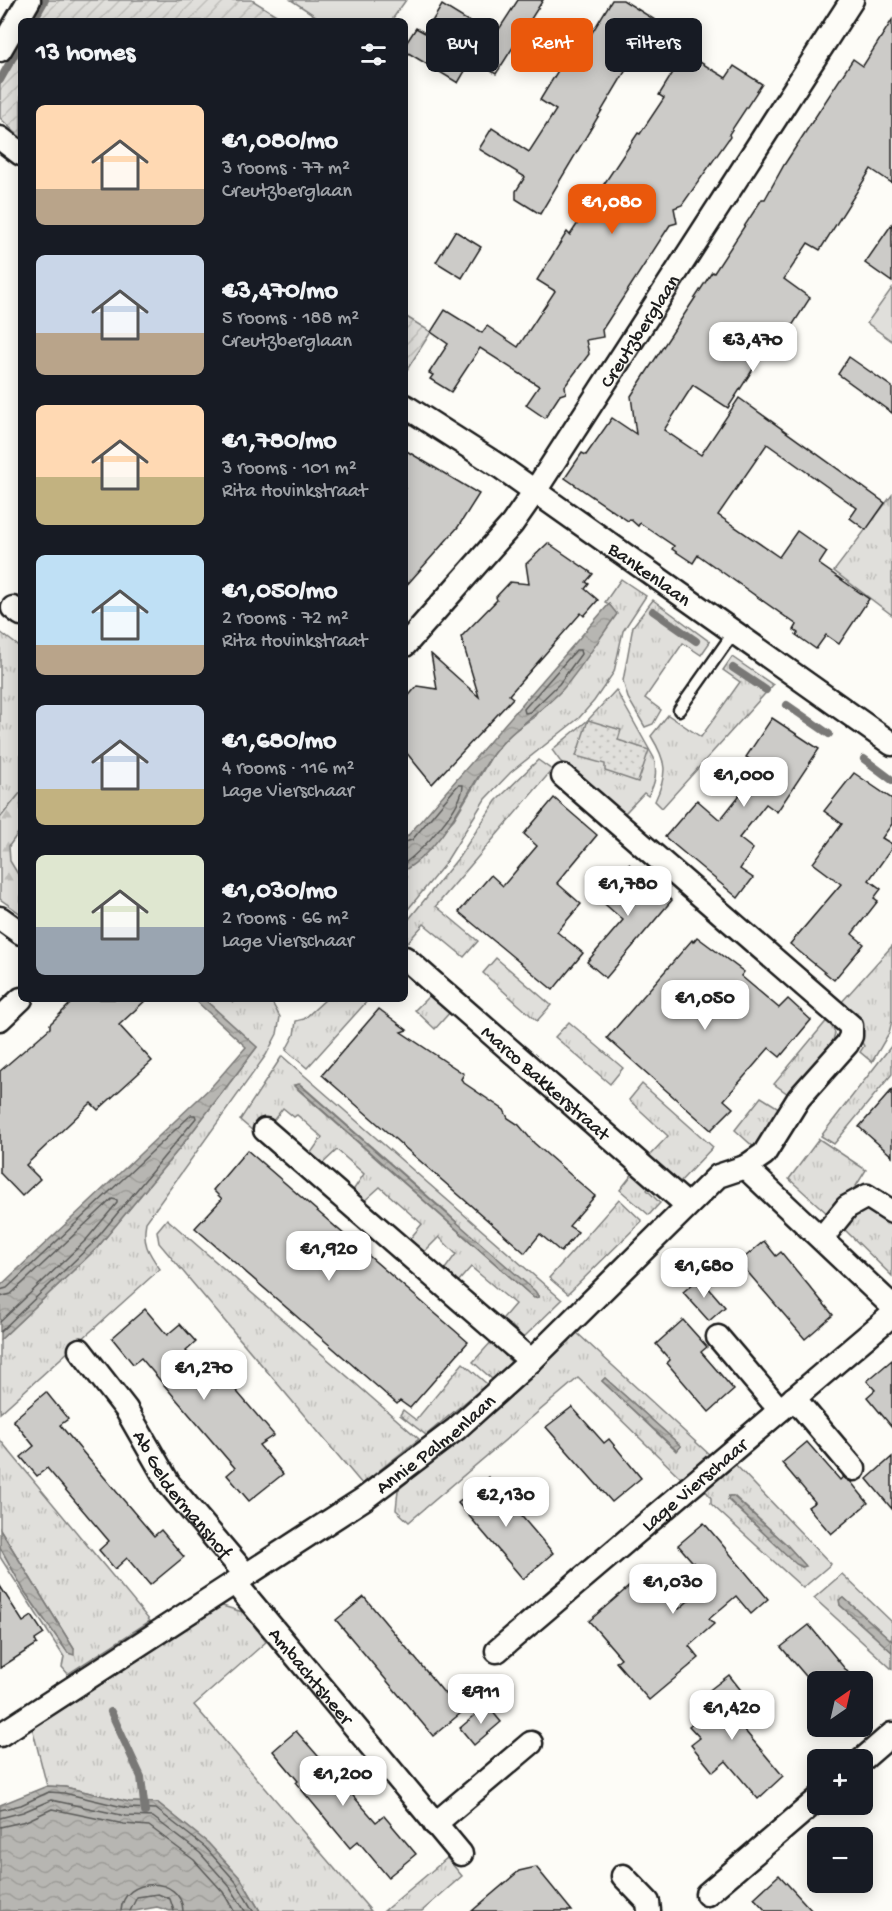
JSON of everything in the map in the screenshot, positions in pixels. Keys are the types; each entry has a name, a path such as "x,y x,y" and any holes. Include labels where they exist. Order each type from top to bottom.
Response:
{"street":[{"path":"19,18 29,0"},
{"name":"Creutzberglaan","path":"408,642 512,524 535,491 852,0"},
{"path":"0,50 18,19"},
{"path":"0,138 18,152"},
{"name":"Bankenlaan","path":"408,408 535,491 892,744"},
{"path":"563,776 850,1026 851,1036 847,1044 799,1098 764,1154 745,1167 892,1306"},
{"path":"0,918 18,931"},
{"name":"Marco Bakkerstraat","path":"408,961 687,1205"},
{"path":"0,1019 18,1002"},
{"path":"265,1130 531,1361"},
{"name":"Annie Palmenlaan","path":"0,1735 365,1498 456,1429 531,1361 718,1176 745,1167"},
{"path":"822,1238 847,1207 867,1196 892,1212"},
{"name":"Lage Vierschaar","path":"497,1651 892,1315"},
{"path":"718,1337 854,1469"},
{"name":"Ab Geldermanshof","path":"80,1350 126,1409 169,1484 241,1579"},
{"name":"Ambachtsheer","path":"241,1579 460,1854"},
{"path":"873,1750 892,1734"},
{"path":"435,1824 531,1743"},
{"path":"707,1894 807,1808"},
{"path":"623,1876 648,1902 649,1911"}],"lane":[{"path":"679,710 734,632"}],"green space":[{"path":"45,0 252,0 281,18 35,18"},
{"path":"291,0 406,0 393,18 318,18"},
{"path":"18,48 18,135 0,118 0,80"},
{"path":"892,288 892,341 867,323"},
{"path":"408,318 431,332 408,368"},
{"path":"892,495 892,615 834,571"},
{"path":"621,579 646,596 623,631 614,672 579,718 511,772 485,799 444,865 408,909 408,867 454,819 493,754 510,734 534,717 609,604 605,602"},
{"path":"653,600 710,642 701,655 683,643 645,698 661,710 653,724 645,727 628,698 623,681 633,626"},
{"path":"0,632 18,646 18,796 0,818"},
{"path":"732,657 773,685 662,808 655,801 664,775 663,761 651,736 668,715 701,737 740,682 723,670"},
{"path":"616,690 654,758 655,768 654,782 648,796 644,793 626,812 618,814 560,761 552,750 588,720"},
{"path":"588,720 621,730 618,740 649,750 638,782 605,771 605,764 576,756"},
{"path":"538,760 552,770 436,906 478,941 464,957 424,924 408,942 408,920 459,857 496,801"},
{"path":"18,796 18,833 9,846 10,861 18,874 18,912 0,899 0,818"},
{"path":"892,946 892,1021 889,1033 872,1062 860,1052 864,1046 839,1005"},
{"path":"496,958 551,1005 537,1021 483,973"},
{"path":"431,994 451,1011 435,1029 415,1010"},
{"path":"207,1002 272,1002 280,1017 277,1034 266,1055 146,1222 147,1247 160,1269 0,1413 0,1340 97,1248 179,1149 257,1047"},
{"path":"323,1002 366,1002 307,1068 286,1050 294,1035 296,1021 304,1019"},
{"path":"829,1018 835,1033 832,1044 791,1096 774,1084"},
{"path":"569,1022 623,1068 610,1084 555,1037"},
{"path":"892,1045 892,1074 834,1144 821,1136"},
{"path":"282,1056 562,1300 523,1338 512,1326 508,1329 502,1323 503,1318 515,1304 471,1267 457,1283 442,1273 456,1254 439,1237 424,1252 410,1244 409,1240 422,1224 380,1187 362,1203 352,1192 364,1174 337,1150 318,1165 308,1157 322,1137 297,1115 294,1117 283,1108 273,1121 262,1120 254,1132 240,1120","holes":["300,1084 447,1213 534,1298 294,1086"]},
{"path":"642,1084 713,1147 677,1185 648,1157 668,1136 629,1100"},
{"path":"761,1097 782,1110 757,1150 735,1130"},
{"path":"819,1139 866,1170 856,1186 829,1215 789,1179"},
{"path":"634,1172 650,1185 647,1190 660,1203 649,1215 620,1190"},
{"path":"619,1199 642,1221 568,1294 549,1278"},
{"path":"877,1207 892,1217 892,1276 843,1228 860,1211"},
{"path":"167,1219 419,1439 362,1484 159,1243 157,1231"},
{"path":"576,1332 711,1456 684,1481 578,1378 409,1522 396,1510 398,1490 521,1386","holes":["605,1378 681,1446 676,1451 602,1381"]},
{"path":"492,1341 511,1362 492,1379 473,1362"},
{"path":"463,1363 487,1384 426,1435 400,1415 403,1410 416,1420"},
{"path":"0,1440 150,1621 68,1674 62,1667 64,1657 0,1557 0,1547 25,1592 68,1653 74,1649 0,1529"},
{"path":"732,1461 831,1564 803,1588 711,1504 711,1498 703,1487","holes":["729,1496 734,1496 786,1544 805,1565 802,1567 796,1563 728,1500"]},
{"path":"842,1574 892,1622 892,1641 844,1598 840,1605 892,1652 892,1669 814,1598"},
{"path":"219,1605 246,1613 266,1642 194,1705 371,1911 260,1911 241,1879 208,1843 158,1803 129,1802 65,1787 47,1786 32,1727"},
{"path":"447,1858 462,1876 422,1911 384,1911"}],"water":[{"path":"609,604 617,614 577,671 554,698 518,728 493,754 444,832 420,859 408,868 408,836"},
{"path":"197,1002 207,1002 257,1047 179,1149 97,1248 0,1340 0,1286 212,1086 246,1047"},
{"path":"299,1084 535,1291 539,1297 534,1298 294,1085"},
{"path":"605,1378 681,1446 677,1451 602,1381"},
{"path":"729,1496 733,1496 786,1544 806,1566 796,1564 728,1499"},
{"path":"0,1529 74,1649 74,1655 68,1653 25,1592 0,1547"},
{"path":"844,1598 892,1641 892,1652 840,1605 839,1600"},
{"path":"47,1786 65,1787 129,1802 158,1803 208,1843 241,1879 260,1911 170,1911 157,1907 135,1911 0,1911 0,1805"}],"building":[{"path":"518,0 543,0 532,18 511,18 511,50 499,69 499,29"},
{"path":"612,0 623,0 652,18 605,18 605,72 625,72 540,214 516,199 516,191 525,177 479,149 492,128 529,152 556,110 540,100 557,72 593,72 593,31"},
{"path":"442,5 463,18 434,18"},
{"path":"892,20 892,183 871,169 820,250 808,243 784,279 810,298 772,357 764,352 728,408 693,385 664,430 701,455 739,398 885,503 866,530 850,518 857,508 767,444 718,515 779,557 797,531 827,552 819,564 869,599 839,644 826,635 816,649 796,635 798,633 794,630 797,625 698,555 693,563 672,549 674,546 640,523 638,526 630,519 628,521 565,478 582,453 586,455 612,418 636,434 631,396 712,272 714,273 762,199 765,199 784,165 853,59 863,66"},
{"path":"416,28 425,33 426,31 426,64 408,53 408,40"},
{"path":"702,63 726,78 734,66 762,84 729,134 730,137 682,205 674,208 677,223 670,225 602,330 603,337 586,340 589,354 565,386 566,393 560,395 545,418 526,405 539,386 480,348 451,392 430,379 433,375 429,373 448,344 431,332 445,310 482,333 487,326 518,347 555,291 537,280 567,232 570,235 664,98 659,95 673,72 702,72"},
{"path":"440,72 464,72 458,83"},
{"path":"892,224 892,282 865,263"},
{"path":"455,231 481,247 462,278 436,262"},
{"path":"849,357 892,387 892,413 838,374"},
{"path":"408,452 479,494 458,527 408,584"},
{"path":"548,543 593,574 586,582 589,584 585,589 598,600 584,616 581,613 509,695 513,698 432,784 408,755 408,696 417,686 437,689 431,654 479,697 461,637 497,600 496,597 510,582 529,584 526,564"},
{"path":"772,718 819,749 777,812 766,804 739,838 753,849 740,869 753,878 738,898 665,837 697,800 720,820 762,767 746,757"},
{"path":"854,773 892,799 892,824 882,838 892,844 892,848 869,880 881,889 874,898 878,901 852,934 864,944 834,980 790,944 841,884 813,863 842,824 824,811"},
{"path":"554,798 597,835 557,883 581,904 557,932 583,953 553,990 459,912 491,875 503,886 537,846 524,834"},
{"path":"629,864 672,900 606,978 587,962 623,920 599,899"},
{"path":"697,937 744,972 741,976 779,1008 788,999 811,1020 780,1057 769,1048 724,1100 733,1108 711,1130 607,1038"},
{"path":"72,1002 144,1002 119,1025 152,1061 98,1110 91,1103 26,1165 40,1179 22,1196 0,1173 0,1071 50,1028 50,1024"},
{"path":"379,1009 407,1030 401,1032 464,1074 461,1079 464,1083 504,1110 508,1118 519,1125 534,1143 595,1196 569,1226 578,1232 561,1252 540,1234 525,1253 322,1075"},
{"path":"892,1090 892,1156 859,1127"},
{"path":"247,1150 468,1342 410,1408 400,1401 397,1404 195,1228 222,1199 213,1190"},
{"path":"764,1241 776,1256 781,1252 833,1315 805,1339 739,1262"},
{"path":"700,1278 725,1307 709,1321 683,1292"},
{"path":"145,1309 167,1335 180,1324 196,1342 186,1351 217,1388 227,1380 274,1435 259,1445 283,1474 249,1501 227,1475 235,1468 141,1358 133,1364 112,1338"},
{"path":"683,1320 707,1347 701,1352 734,1390 709,1412 667,1363 670,1360 656,1344"},
{"path":"892,1360 892,1427 867,1397 875,1390 867,1381"},
{"path":"46,1392 68,1419 60,1425 154,1536 161,1530 184,1557 150,1585 127,1558 115,1569 99,1550 109,1541 47,1468 37,1476 21,1457 34,1446 13,1420"},
{"path":"572,1407 604,1443 609,1439 641,1478 612,1502 546,1427"},
{"path":"807,1442 840,1480 843,1477 851,1482 868,1503 831,1534 808,1507 815,1502 782,1463"},
{"path":"892,1457 892,1509 867,1479"},
{"path":"488,1477 553,1553 523,1579 458,1503"},
{"path":"704,1523 768,1599 751,1614 736,1596 709,1619 714,1624 689,1646 699,1658 649,1700 616,1662 621,1658 589,1621 647,1571 679,1609 710,1582 678,1545"},
{"path":"0,1586 23,1622 32,1616 44,1634 35,1640 37,1644 0,1668"},
{"path":"364,1597 461,1713 433,1736 336,1620"},
{"path":"809,1625 847,1671 807,1671 807,1677 781,1647"},
{"path":"729,1675 747,1698 730,1713 783,1776 758,1799 726,1761 713,1772 691,1745 700,1738 689,1726 716,1703 707,1692"},
{"path":"487,1705 501,1722 474,1745 460,1728"},
{"path":"296,1731 376,1822 384,1816 416,1854 388,1877 358,1841 350,1848 296,1783 298,1781 273,1751"},
{"path":"536,1867 572,1911 472,1911 519,1871"},
{"path":"779,1875 812,1911 766,1911 754,1898"}],"waterway":[{"path":"35,18 45,0"},
{"path":"0,80 18,48"},
{"path":"653,611 696,641"},
{"path":"733,668 766,690"},
{"path":"787,705 829,734"},
{"path":"864,759 892,780"},
{"path":"111,1712 141,1777 145,1812"}]}
